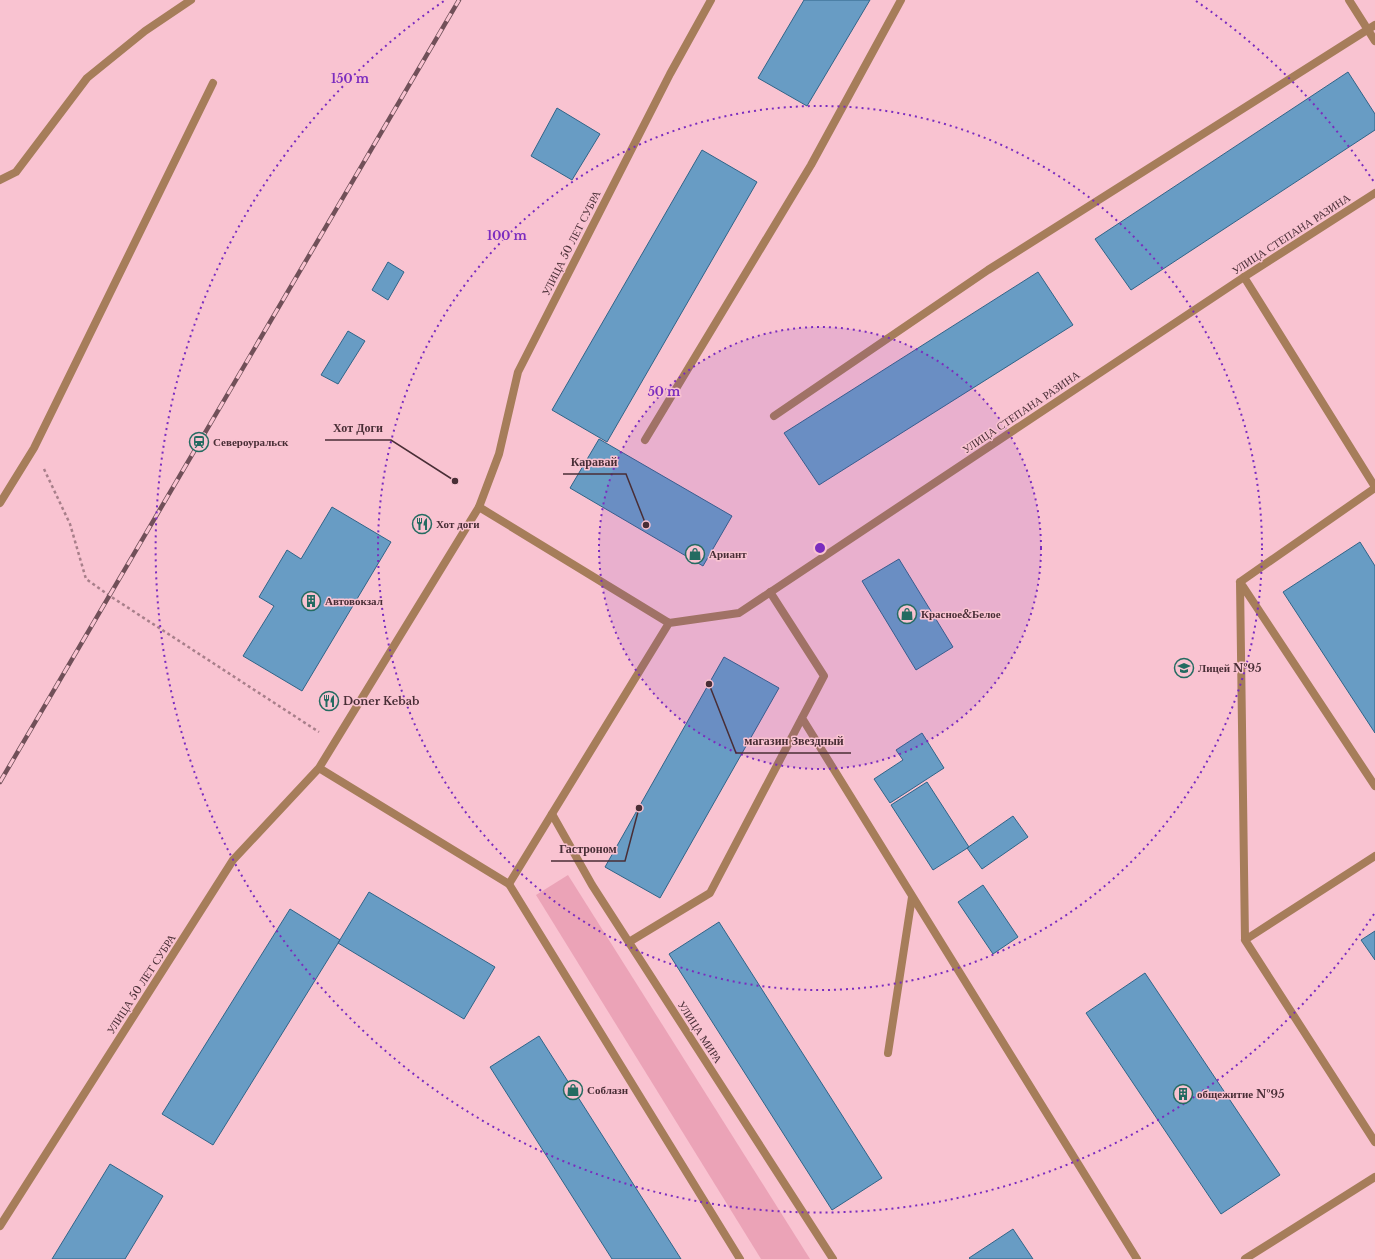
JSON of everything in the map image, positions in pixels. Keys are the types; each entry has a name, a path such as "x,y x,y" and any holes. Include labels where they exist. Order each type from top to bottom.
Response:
{"street":[{"path":"0,180 16,172 87,78 145,30 190,0"},
{"name":"УЛИЦА 50 ЛЕТ СУБРА","path":"0,1226 233,860 319,768 479,507 499,454 518,372 670,74 711,0"},
{"path":"645,440 811,165 901,0"},
{"path":"1350,0 1371,28 1375,41"},
{"path":"774,416 988,270 1371,28"},
{"path":"0,503 34,448 213,83"},
{"name":"УЛИЦА СТЕПАНА РАЗИНА","path":"669,623 739,613 1244,277 1375,193"},
{"path":"1240,582 1375,487 1244,277"},
{"path":"479,507 669,623 509,884"},
{"path":"1240,582 1375,786"},
{"path":"1240,582 1245,940 1375,1142"},
{"path":"629,942 710,894 824,676 770,592"},
{"path":"802,718 1137,1259"},
{"path":"319,768 509,884 740,1259"},
{"name":"УЛИЦА МИРА","path":"552,814 592,885 833,1259"},
{"path":"1245,940 1375,856"},
{"path":"888,1053 912,897"},
{"path":"1245,1259 1375,1177"}],"path":[{"path":"34,448 70,524 86,578 110,596 335,742"}],"shaded area":[{"path":"568,875 810,1259 761,1259 536,895"}],"building":[{"path":"804,0 870,0 807,106 758,78"},
{"path":"1348,72 1375,114 1375,130 1131,290 1095,239"},
{"path":"557,108 600,134 572,180 531,156"},
{"path":"702,150 757,182 607,442 552,410"},
{"path":"388,262 404,272 388,300 372,290"},
{"path":"1038,272 1073,325 819,485 784,433"},
{"path":"348,331 365,341 338,384 321,375"},
{"path":"599,439 732,516 703,566 570,488"},
{"name":"Автовокзал","path":"332,507 391,542 302,691 243,656 274,606 259,597 287,550 301,559"},
{"path":"1360,542 1375,566 1375,733 1283,592"},
{"name":"Красное&Белое","path":"899,559 953,647 916,670 862,581"},
{"path":"724,657 779,688 660,898 605,867"},
{"path":"922,733 944,768 890,803 874,779 903,760 896,750"},
{"path":"927,782 969,847 933,870 891,805"},
{"path":"1013,816 1028,837 982,869 967,848"},
{"path":"983,885 1018,937 993,954 958,902"},
{"path":"369,892 495,967 464,1019 338,943"},
{"path":"290,909 340,940 213,1145 162,1114"},
{"path":"719,922 882,1178 832,1210 669,954"},
{"path":"1375,931 1375,960 1361,940"},
{"name":"общежитие №95","path":"1145,973 1280,1175 1221,1214 1086,1013"},
{"path":"539,1036 681,1259 612,1259 490,1067"},
{"path":"110,1164 163,1196 125,1259 52,1259"},
{"path":"1013,1229 1033,1259 969,1258"}],"railway":[{"path":"0,782 459,0"}],"place":[{"name":"Североуральск","path":"199,442"},
{"name":"Хот Доги","path":"455,481"},
{"name":"Хот доги","path":"422,524"},
{"name":"Каравай","path":"646,525"},
{"name":"Ариант","path":"695,554"},
{"name":"Автовокзал","path":"311,601"},
{"name":"Красное&Белое","path":"907,614"},
{"name":"Лицей №95","path":"1184,668"},
{"name":"магазин Звездный","path":"709,684"},
{"name":"Doner Kebab","path":"329,701"},
{"name":"Гастроном","path":"639,808"},
{"name":"Соблазн","path":"573,1090"},
{"name":"общежитие №95","path":"1183,1094"}]}
